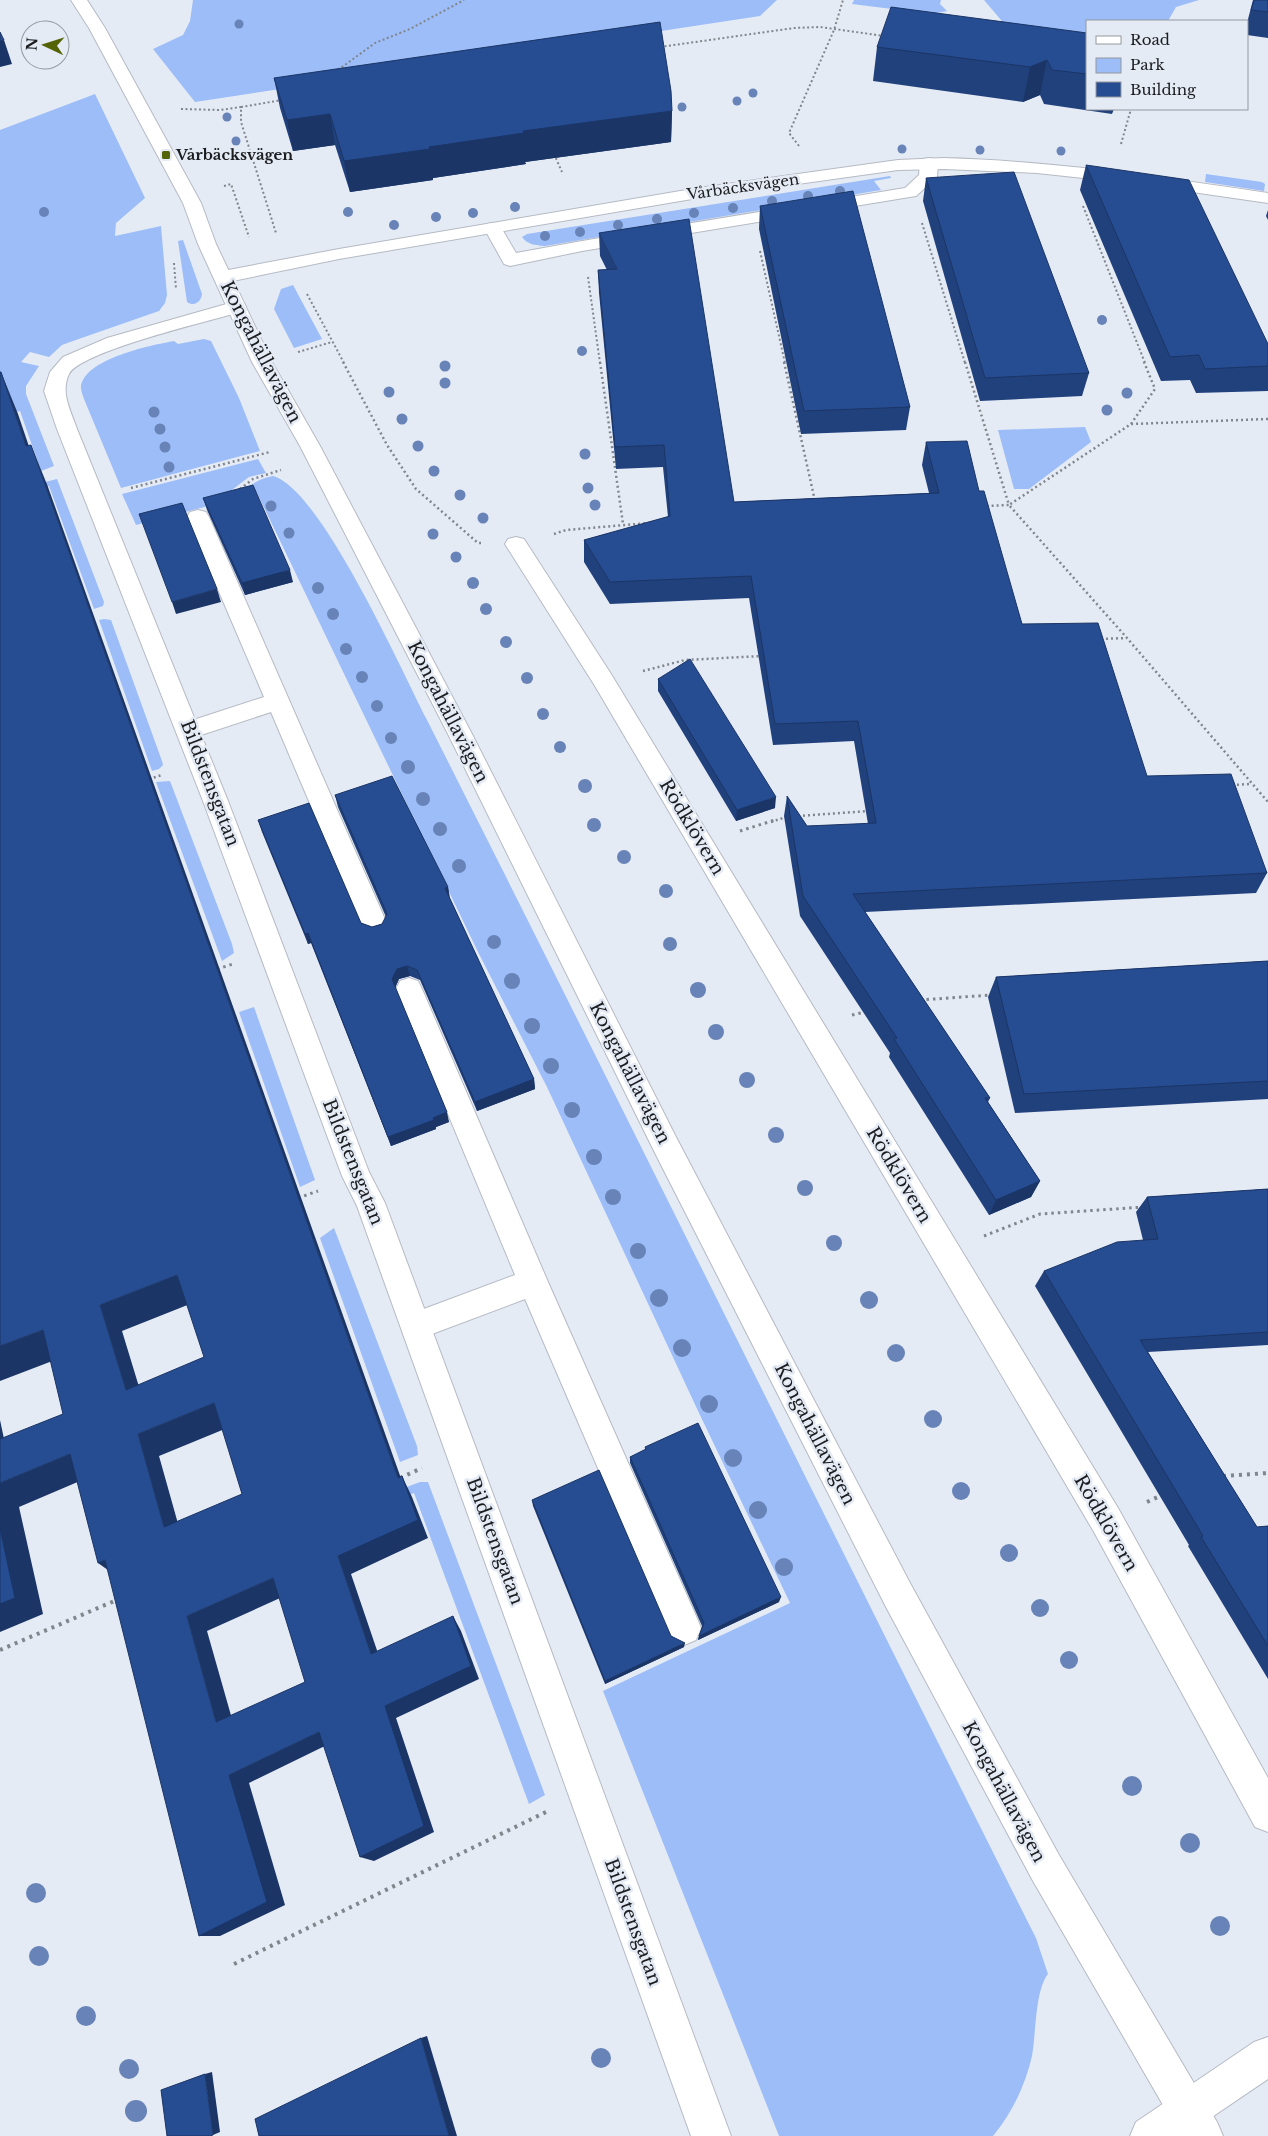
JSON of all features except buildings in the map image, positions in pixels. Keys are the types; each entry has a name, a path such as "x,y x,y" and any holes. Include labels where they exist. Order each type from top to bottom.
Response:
{"street":[{"name":"Kongahällavägen","path":"78,0 97,28 192,203 262,362 310,446 460,734 666,1146 898,1595 1046,1868 1195,2124"},
{"name":"Vårbäcksvägen","path":"223,277 286,257 493,228 698,193 898,165 930,163 978,164 1074,172 1268,198"},
{"path":"493,228 510,260 582,246 910,192 928,177 930,163"},
{"name":"Bildstensgatan","path":"237,307 114,342 70,361 60,372 54,391 67,429 202,762 274,950 356,1176 370,1203 711,2136"},
{"path":"198,517 375,926"},
{"name":"Rödklövern","path":"516,544 603,680 1106,1520 1268,1814"},
{"path":"189,730 277,702"},
{"path":"409,989 533,1282 684,1628"},
{"path":"416,1326 533,1282"},
{"path":"1150,2136 1195,2124 1268,2056"}],"path":[{"path":"337,70 375,43 410,29 464,0"},
{"path":"823,176 789,134 834,30 843,0"},
{"path":"657,47 794,28 820,27 891,37"},
{"path":"180,108 220,110 289,99"},
{"path":"241,107 241,122 271,221 286,257"},
{"path":"554,154 562,172"},
{"path":"980,506 1009,505 1131,424 1155,389 1076,186 1074,172"},
{"path":"221,187 231,184 252,247 258,252 286,257"},
{"path":"910,192 916,204 1009,505 1127,638 1268,802"},
{"path":"740,221 759,245 816,504"},
{"path":"582,246 623,524"},
{"path":"306,293 387,445 416,489 478,542 516,544 566,530 652,523"},
{"path":"292,353 332,342"},
{"path":"1131,424 1268,419"},
{"path":"95,498 275,450"},
{"path":"198,517 219,505 253,479 285,469"},
{"path":"1098,640 1127,638"},
{"path":"603,680 685,660 763,656"},
{"path":"147,780 202,762"},
{"path":"1232,785 1251,784"},
{"path":"701,843 783,817 873,811"},
{"path":"208,972 274,950"},
{"path":"914,1001 992,995"},
{"path":"810,1026 866,1011"},
{"path":"292,1200 356,1176"},
{"path":"944,1251 1040,1214 1149,1206"},
{"path":"399,1478 462,1451"},
{"path":"1222,1476 1268,1473"},
{"path":"1106,1520 1168,1493"},
{"path":"0,1650 127,1596"},
{"path":"234,1964 586,1792"}],"green space":[{"path":"193,0 777,0 760,16 195,102 153,49 183,35 190,21"},
{"path":"854,0 941,0 940,4 947,11 932,14 852,4"},
{"path":"984,0 1199,0 1176,7 1169,20 1086,20 1086,46 1012,33"},
{"path":"95,94 145,198 116,223 115,236 161,226 167,295 165,303 159,311 62,345 49,357 30,352 21,362 39,366 26,386 26,394 54,466 41,471 20,411 0,416 0,130"},
{"path":"1206,174 1262,182 1265,184 1264,191 1205,182"},
{"path":"890,176 891,178 874,181 881,190 545,246 529,243 522,237 527,234"},
{"path":"183,240 202,294 195,304 187,302 178,241"},
{"path":"293,285 322,339 294,348 274,309 281,289"},
{"path":"204,339 211,341 239,398 260,451 121,488 83,395 81,388 84,378 105,361 135,350 174,341 178,344"},
{"path":"1085,427 1091,442 1029,489 1014,489 998,430"},
{"path":"258,459 266,473 249,477 212,505 136,525 122,494"},
{"path":"273,476 292,488 313,512 336,545 379,624 1036,1938 1048,1974 1038,2001 1032,2056 1026,2078 1017,2099 993,2136 779,2136 603,1691 790,1603 547,1087 478,952 257,493 235,497 257,481"},
{"path":"57,479 104,602 103,606 94,609 49,486 5,497 2,493"},
{"path":"99,620 111,620 162,761 163,765 159,769 152,771"},
{"path":"170,781 232,944 234,953 222,961 156,782"},
{"path":"254,1007 315,1180 300,1187 239,1012"},
{"path":"334,1228 417,1446 418,1455 400,1462 320,1238"},
{"path":"420,1482 428,1482 545,1795 529,1804 414,1493 339,1524 343,1511"}],"place":[{"name":"Vårbäcksvägen","path":"166,155"}]}
